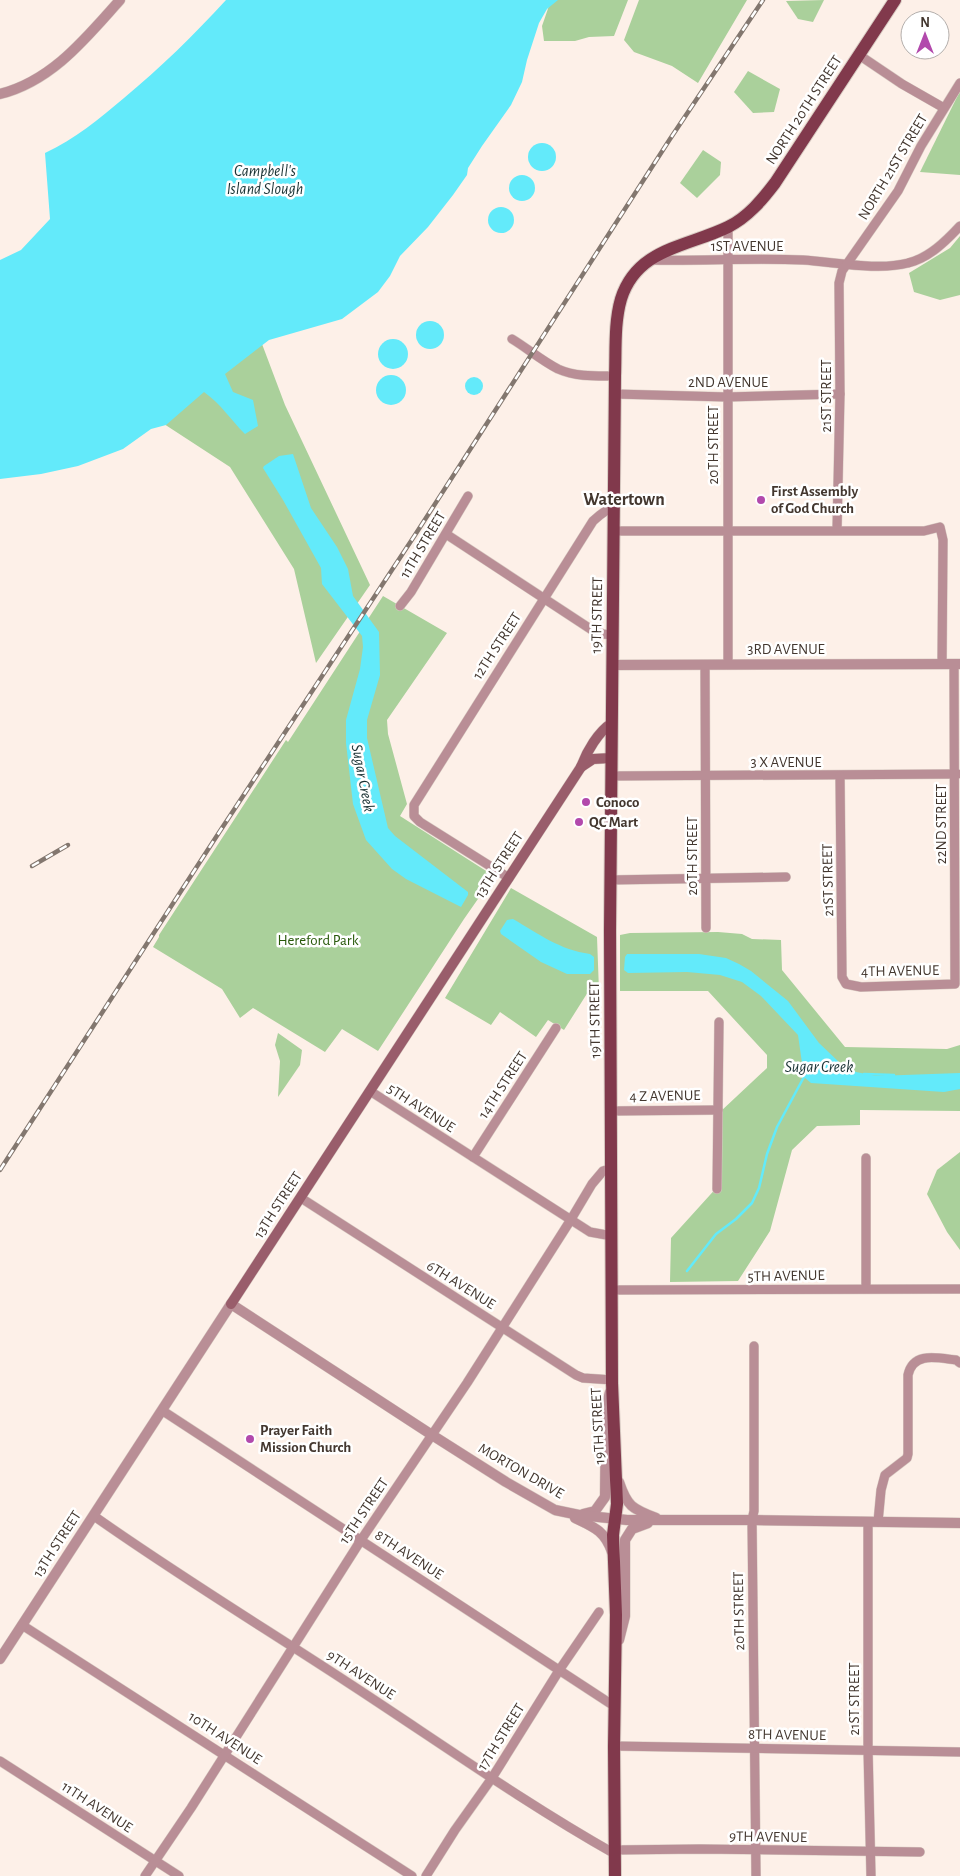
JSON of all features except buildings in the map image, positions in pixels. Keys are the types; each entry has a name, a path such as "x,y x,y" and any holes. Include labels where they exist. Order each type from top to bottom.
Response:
{"main road":[{"name":"NORTH 20TH STREET","path":"728,227 750,212 775,183 895,0"},
{"name":"19TH STREET","path":"615,1876 614,1661 616,1615 613,1534 617,1476 613,1382 610,880 617,327 621,300 631,278 648,260 672,247 728,227"},
{"name":"13TH STREET","path":"231,1304 509,878 581,766 603,728 612,723"},
{"path":"581,766 593,759 611,758"}],"street":[{"path":"0,94 27,83 51,70 86,38 120,0"},
{"path":"859,55 902,84 944,108"},
{"name":"NORTH 21ST STREET","path":"846,264 898,191 922,146 960,83"},
{"name":"1ST AVENUE","path":"648,260 787,260 879,266 908,263 925,256 939,246 960,226"},
{"name":"20TH STREET","path":"728,227 728,664"},
{"name":"21ST STREET","path":"837,530 840,394 839,283 846,264"},
{"path":"512,339 555,368 589,376 615,376"},
{"name":"2ND AVENUE","path":"615,394 727,397 840,394"},
{"name":"11TH STREET","path":"400,606 412,592 468,496"},
{"name":"12TH STREET","path":"509,878 420,822 414,816 413,809 418,796 593,521 614,505"},
{"path":"614,531 924,531 940,527 943,540 942,664"},
{"path":"446,534 594,631 613,635"},
{"name":"3RD AVENUE","path":"612,665 957,664"},
{"name":"22ND STREET","path":"955,984 957,664"},
{"name":"20TH STREET","path":"706,665 706,928"},
{"name":"3 X AVENUE","path":"611,776 957,774"},
{"name":"21ST STREET","path":"840,776 842,977 846,984"},
{"path":"610,880 786,878"},
{"name":"4TH AVENUE","path":"846,984 861,986 955,984"},
{"path":"717,1189 719,1022"},
{"name":"14TH STREET","path":"473,1157 556,1028"},
{"name":"5TH AVENUE","path":"370,1091 570,1221 590,1232 612,1236"},
{"name":"4 Z AVENUE","path":"612,1111 718,1110"},
{"path":"866,1158 866,1288"},
{"name":"15TH STREET","path":"144,1876 225,1754 361,1540 467,1382 600,1173 612,1168"},
{"name":"6TH AVENUE","path":"301,1198 576,1376 613,1382"},
{"name":"5TH AVENUE","path":"612,1290 960,1289"},
{"name":"13TH STREET","path":"0,1659 231,1304"},
{"name":"MORTON DRIVE","path":"231,1304 506,1482 556,1510 579,1515 626,1520 960,1523"},
{"name":"20TH STREET","path":"754,1346 754,1511 752,1520 756,1876"},
{"path":"878,1522 881,1490 885,1475 906,1458 908,1454 909,1370 915,1361 920,1359 940,1358 956,1360 960,1363"},
{"path":"579,1515 595,1511 605,1497 606,1406 613,1382"},
{"name":"8TH AVENUE","path":"163,1410 614,1706"},
{"path":"617,1476 625,1498 631,1507 660,1520"},
{"path":"556,1510 597,1529 609,1544 613,1558"},
{"name":"9TH AVENUE","path":"94,1516 492,1778 615,1852 755,1850 920,1852"},
{"path":"614,1661 624,1616 626,1540 632,1529 660,1520"},
{"name":"21ST STREET","path":"868,1522 868,1749 871,1876"},
{"name":"17TH STREET","path":"426,1876 599,1612"},
{"name":"10TH AVENUE","path":"22,1625 412,1876"},
{"name":"8TH AVENUE","path":"614,1746 960,1752"},
{"name":"11TH AVENUE","path":"0,1761 179,1876"}],"green space":[{"path":"551,0 628,0 614,36 589,37 575,41 544,41 542,26"},
{"path":"639,0 747,0 698,83 672,66 634,52 624,40"},
{"path":"824,0 813,22 798,19 786,1"},
{"path":"748,71 780,89 774,112 753,113 734,92"},
{"path":"960,92 960,175 920,172 957,97"},
{"path":"703,150 721,162 720,175 697,198 680,183"},
{"path":"960,236 960,295 940,300 914,292 909,273 950,248"},
{"path":"259,336 285,405 370,585 316,663 294,569 230,467 141,409"},
{"name":"Hereford Park","path":"383,596 447,633 387,720 388,734 407,804 400,816 494,876 378,1051 342,1029 325,1052 253,1008 240,1018 222,989 153,947 286,740 288,742"},
{"path":"511,888 597,937 599,991 588,992 564,1030 548,1020 536,1037 500,1012 491,1025 445,998"},
{"path":"718,932 742,934 752,939 781,940 782,970 845,1047 947,1049 960,1045 960,1111 860,1110 860,1125 817,1126 792,1150 770,1231 738,1281 670,1282 671,1238 719,1185 720,1112 767,1068 767,1055 708,991 620,991 620,935 630,933"},
{"path":"278,1033 302,1050 300,1065 278,1097 280,1061 275,1045"},
{"path":"960,1152 960,1250 947,1232 927,1194 937,1170"}],"water":[{"name":"Campbell's Island Slough","path":"226,0 558,0 547,9 539,23 522,82 511,105 482,146 468,168 467,175 453,195 428,227 400,256 390,276 378,292 342,319 269,340 225,374 233,392 253,400 258,426 245,434 204,392 166,425 151,429 123,449 78,466 41,474 0,479 0,260 21,250 50,219 45,153 77,135 124,98 176,51"},
{"path":"542,143 552,147 556,157 552,167 542,171 532,167 528,157 532,147"},
{"path":"522,175 531,179 535,188 531,197 522,201 513,197 509,188 513,179"},
{"path":"501,207 510,211 514,220 510,229 501,233 492,229 488,220 492,211"},
{"path":"430,321 440,325 444,335 440,345 430,349 420,345 416,335 420,325"},
{"path":"393,339 404,343 408,354 404,365 393,369 382,365 378,354 382,343"},
{"path":"391,375 402,379 406,390 402,401 391,405 380,401 376,390 380,379"},
{"path":"474,377 480,380 483,386 480,392 474,395 468,392 465,386 468,380"},
{"name":"Sugar Creek","path":"293,454 311,508 337,547 348,569 353,596 379,632 380,675 367,720 367,738 388,828 395,836 468,892 461,907 406,879 392,869 366,840 353,804 346,743 346,720 360,669 363,647 362,636 322,584 321,568 263,468 279,456"},
{"path":"513,919 559,945 590,954 594,957 594,970 590,974 567,974 541,962 501,934 500,931 507,920"},
{"name":"Sugar Creek","path":"627,954 699,954 726,958 751,971 788,1001 819,1043 840,1063 856,1072 876,1076 960,1073 960,1089 944,1092 811,1083 804,1077 798,1035 761,996 742,982 720,975 687,972 628,973 624,970"}],"waterway":[{"name":"Sugar Creek","path":"864,1074 894,1075"},
{"path":"687,1271 716,1234 736,1219 752,1203 759,1188 767,1154 777,1127 805,1075"}],"railway":[{"path":"0,1170 415,535 670,139 763,0"},
{"path":"32,866 68,845"}],"place":[{"name":"First Assembly of God Church","path":"761,500"},
{"name":"Conoco","path":"586,802"},
{"name":"QC Mart","path":"579,822"},
{"name":"Prayer Faith Mission Church","path":"250,1439"}],"district":[{"name":"Watertown","path":"624,500"}]}
